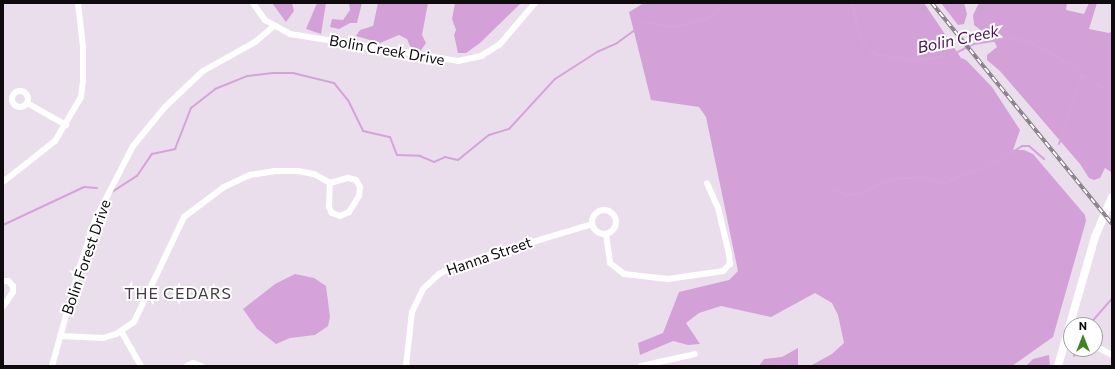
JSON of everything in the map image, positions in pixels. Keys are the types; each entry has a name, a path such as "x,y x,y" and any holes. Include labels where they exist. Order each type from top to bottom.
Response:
{"main road":[{"path":"1074,317 1095,237 1112,196"},
{"path":"1058,366 1063,352"}],"street":[{"path":"3,182 56,141 81,97 83,81 83,47 78,3"},
{"name":"Bolin Creek Drive","path":"253,3 273,27 290,34 458,61 481,56 500,44 535,3"},
{"name":"Bolin Forest Drive","path":"52,366 96,218 134,146 165,107 203,71 254,42 273,27"},
{"path":"28,103 66,125"},
{"path":"60,336 102,338 121,331 134,322 184,217 196,206 235,182 250,175 274,171 298,171 314,174 330,183 348,178 356,180 360,187 359,196 349,212 340,216 332,212 329,207 330,183"},
{"path":"606,234 610,263 624,274 668,279 723,271 730,264 729,254 718,208 707,183"},
{"path":"604,211 612,214 615,225 611,231 606,234 595,231 592,224 596,213 604,211"},
{"name":"Hanna Street","path":"406,366 412,312 423,289 439,274 459,264 592,224"},
{"path":"3,281 8,281 13,286 4,303"},
{"path":"121,331 141,366"},
{"path":"641,366 695,354"},
{"path":"187,366 193,363 201,366"}],"shaded area":[{"path":"272,3 292,3 294,11 286,22"},
{"path":"317,3 326,3 321,34 306,29"},
{"path":"349,3 362,3 357,23 350,23 339,29 330,27 332,19 343,20 350,10"},
{"path":"378,3 428,3 422,35 426,43 419,53 412,51 407,39 399,35 380,43 356,36 360,30 373,26"},
{"path":"455,3 521,3 480,43 466,53 458,53 454,35 456,30 452,19"},
{"path":"644,3 924,3 961,58 966,60 992,87 1020,130 1013,150 1024,150 1033,154 1085,215 1086,221 1053,337 1012,366 810,366 832,354 844,343 838,315 832,303 815,293 771,317 721,306 699,313 686,323 700,344 688,345 673,341 640,355 638,343 663,333 679,292 729,280 738,271 706,117 699,107 651,100 629,12"},
{"path":"941,3 964,3 967,14 964,24 958,25"},
{"path":"979,3 1067,3 1066,10 1084,14 1089,3 1097,3 1089,29 1109,33 1112,31 1112,177 1111,172 1105,168 1100,178 1094,180 1089,178 1080,164 1000,71 987,60 987,55 997,47 993,39 974,25 973,15"},
{"path":"295,274 314,278 326,286 330,317 328,326 315,335 290,338 276,344 257,329 243,309 275,284"},
{"path":"798,348 798,366 759,366 764,359 782,357"},
{"path":"1049,355 1050,366 1026,366 1033,359"}],"waterway":[{"path":"112,192 137,176 152,154 175,149 191,108 215,89 248,76 273,73 293,73 334,83 348,100 363,131 390,137 397,155 420,156 434,162 445,157 458,160 489,135 509,129 555,79 597,52 617,43 646,22 671,27 684,25 707,19 726,3"},
{"name":"Bolin Creek","path":"851,3 864,44 874,54 911,60 929,59 954,54 974,44 1012,38 1030,42 1047,51 1074,67 1082,77 1087,77 1112,94"},
{"path":"1079,85 1082,77"},
{"path":"1059,144 1077,89"},
{"path":"830,189 847,195 860,193 894,179 920,177 943,183 993,163 1022,146 1029,146 1044,159"},
{"path":"3,225 84,187 97,188"},
{"path":"1096,317 1112,299"}],"railway":[{"path":"932,3 1112,224"}],"district":[{"name":"THE CEDARS","path":"178,293"}]}
